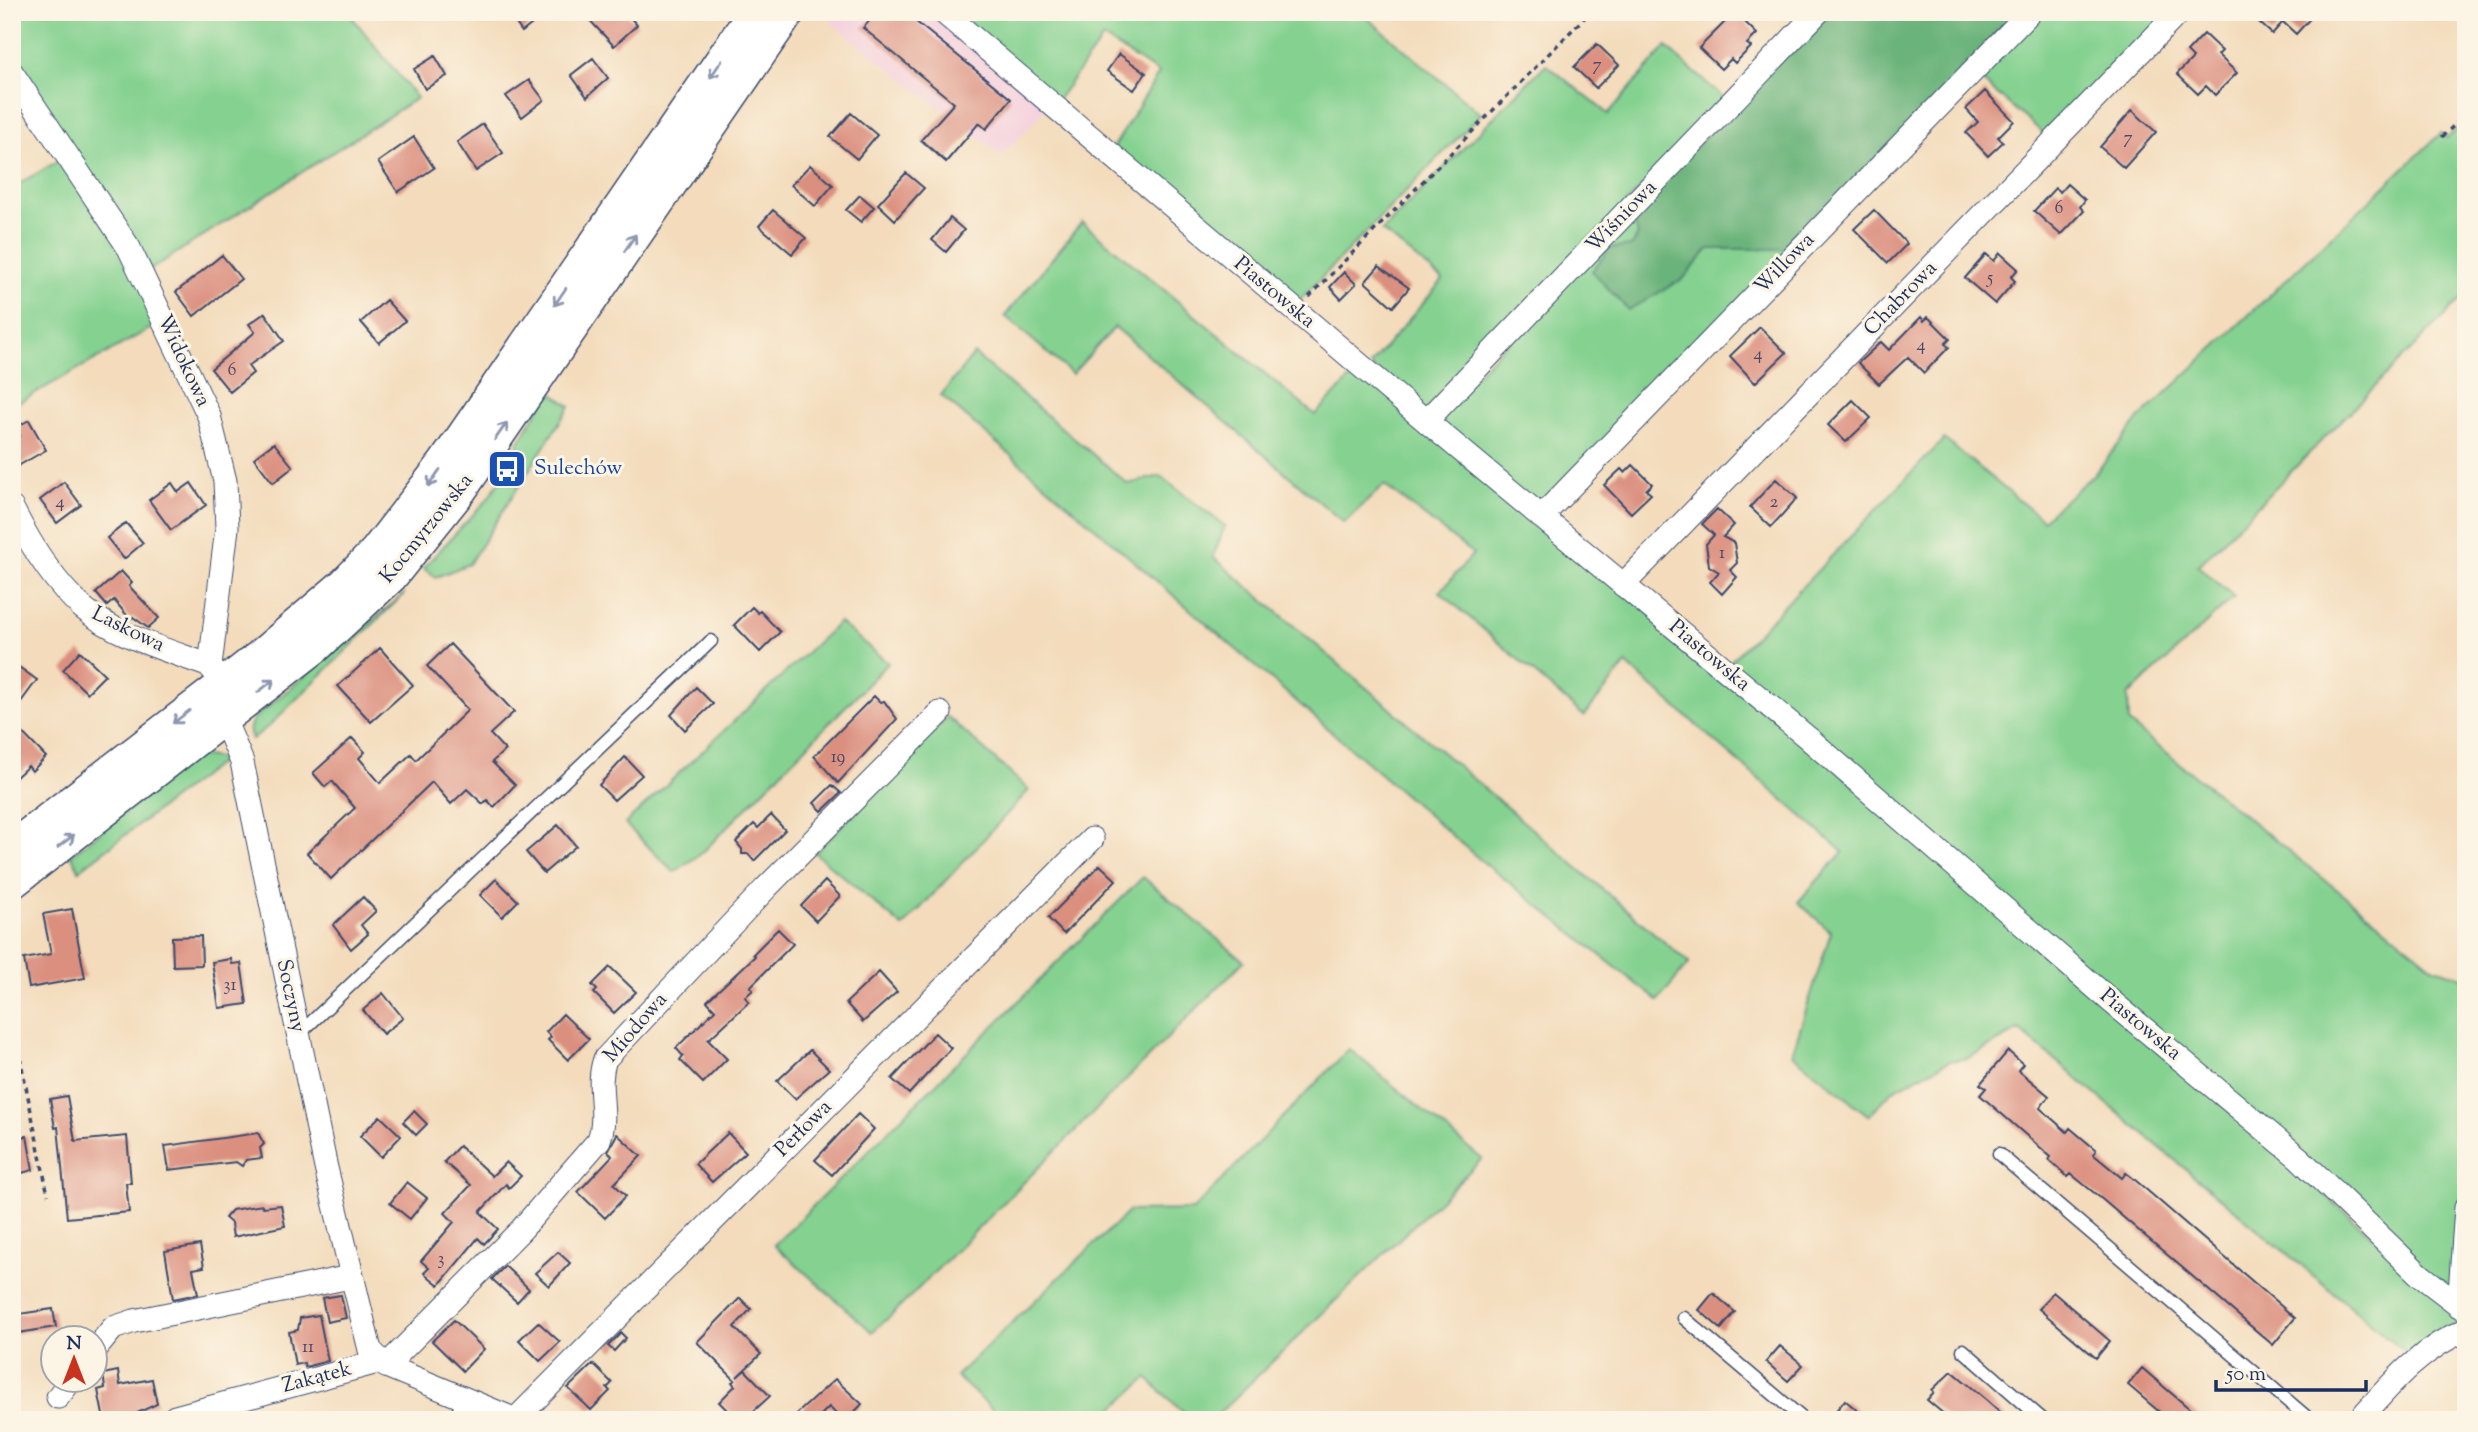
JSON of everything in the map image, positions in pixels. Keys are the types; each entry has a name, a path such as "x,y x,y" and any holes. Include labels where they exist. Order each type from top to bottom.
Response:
{"main road":[{"name":"Kocmyrzowska","path":"12,848 217,675 345,584 404,519 755,12"},
{"name":"Kocmyrzowska","path":"12,882 224,719 346,620 421,542 527,394 788,12"}],"street":[{"name":"Piastowska","path":"943,12 2299,1158 2420,1275 2462,1308"},
{"name":"Wiśniowa","path":"1426,421 1818,12"},
{"name":"Willowa","path":"1541,517 2030,12"},
{"name":"Chabrowa","path":"1623,585 2179,12"},
{"name":"Widokowa","path":"12,73 129,248 209,416 225,481 227,528 217,675"},
{"name":"Laskowa","path":"12,508 29,542 84,609 137,639 217,675"},
{"name":"Miodowa","path":"382,1364 521,1230 599,1140 605,1124 599,1075 605,1059 766,888 940,713"},
{"name":"Soczyny","path":"224,719 243,762 298,1035 364,1336 382,1364"},
{"name":"Perłowa","path":"515,1420 1092,839"},
{"path":"2462,1308 2466,1208"},
{"path":"108,1334 113,1328 134,1321 350,1277"},
{"path":"2359,1420 2386,1389 2441,1340 2466,1330"},
{"path":"382,1364 459,1410 515,1420"},
{"name":"Zakątek","path":"175,1417 382,1364"}],"lane":[{"path":"298,1035 711,640"},
{"path":"1999,1154 2310,1420"},
{"path":"1684,1318 1804,1420"},
{"path":"1963,1350 2043,1420"}],"path":[{"path":"1295,311 1590,12"},
{"path":"2442,137 2466,114"},
{"path":"12,1018 48,1195"}],"shaded area":[{"path":"835,12 936,12 1048,107 1002,156 830,22"}],"green space":[{"path":"12,12 348,12 417,98 150,270 12,63"},
{"path":"952,12 1360,12 1481,114 1296,304 1112,150 1159,73 1103,38 1055,103"},
{"path":"1825,12 2022,12 1790,249 1709,249 1683,279 1628,310 1592,271 1610,248 1632,246 1638,235 1632,212"},
{"path":"2039,12 2171,12 2049,138 1977,77"},
{"path":"1666,47 1726,100 1424,413 1370,365 1443,280 1382,231 1546,64 1608,114"},
{"path":"2466,120 2466,294 2198,566 2234,597 2128,696 2129,723 2435,968 2466,978 2466,1189 2459,1216 2456,1297 1729,663 1944,439 2043,520 2097,471 2140,418 2441,133 2447,138"},
{"path":"61,159 126,250 160,323 12,406 12,188"},
{"path":"1632,212 1638,235 1632,246 1683,279 1709,249 1790,249 1541,511 1432,421"},
{"path":"1082,222 1315,415 1359,370 1800,738 2466,1317 2412,1358 2019,1030 1968,1058 1949,1061 1893,1090 1869,1116 1792,1054 1831,932 1798,902 1843,852 1626,664 1584,716 1440,592 1473,554 1384,485 1344,523 1115,327 1072,374 1005,316"},
{"path":"974,354 1128,484 1160,476 1225,526 1213,557 1689,963 1658,1001 1478,858 941,395"},
{"path":"550,391 570,406 469,564 436,577 423,568 486,501 522,448 517,445"},
{"path":"405,593 270,725 252,739 249,730 253,719"},
{"path":"839,622 888,663 702,853 674,872 625,824"},
{"path":"948,717 1029,790 903,927 815,853"},
{"path":"198,755 225,759 79,870 71,855"},
{"path":"1143,877 1244,961 872,1332 774,1245"},
{"path":"1349,1049 1482,1159 1212,1420 1191,1420 1147,1378 1101,1420 1004,1420 956,1376 1129,1211 1193,1210"}],"building":[{"path":"508,12 547,12 522,32"},
{"path":"582,12 625,12 637,25 614,46"},
{"path":"877,12 904,12 1011,99 986,129 979,123 946,162 921,140 954,103 863,28"},
{"path":"1735,12 1757,34 1747,44 1751,47 1735,63 1731,59 1721,69 1699,48"},
{"path":"2248,12 2316,12 2296,34 2283,22 2272,34"},
{"path":"2204,34 2222,51 2218,55 2237,73 2215,95 2206,86 2198,94 2177,74 2193,58 2187,52"},
{"path":"1597,44 1619,65 1596,88 1574,67"},
{"path":"1119,54 1146,73 1134,90 1107,71"},
{"path":"435,56 447,76 425,89 414,69"},
{"path":"593,58 608,78 587,97 571,75"},
{"path":"529,80 544,100 522,117 506,96"},
{"path":"1985,91 2014,121 1998,137 2003,142 1988,156 1966,133 1978,122 1966,109"},
{"path":"2132,110 2156,132 2124,168 2100,147"},
{"path":"851,113 877,135 857,159 830,137"},
{"path":"483,124 503,153 476,171 457,142"},
{"path":"414,137 434,168 398,192 378,162"},
{"path":"810,165 833,185 815,206 791,185"},
{"path":"906,173 924,188 895,220 878,204"},
{"path":"2067,184 2085,200 2080,207 2084,211 2061,235 2034,211 2055,188 2060,192"},
{"path":"860,195 874,207 861,222 846,210"},
{"path":"773,210 806,238 792,254 759,226"},
{"path":"1874,210 1907,244 1888,263 1854,229"},
{"path":"950,218 964,230 946,252 932,240"},
{"path":"2000,253 2018,269 2011,277 2015,281 1995,304 1965,278 1986,254 1994,261"},
{"path":"222,255 241,279 194,316 176,292"},
{"path":"1379,266 1409,288 1393,307 1365,282"},
{"path":"1344,272 1356,284 1341,299 1330,287"},
{"path":"386,300 405,321 379,343 361,322"},
{"path":"265,313 284,341 248,366 253,373 230,392 211,369 255,332 249,324"},
{"path":"1921,317 1924,321 1928,317 1950,339 1945,344 1949,347 1924,373 1908,357 1879,384 1858,363 1881,342 1889,350"},
{"path":"1760,327 1786,353 1755,383 1730,356"},
{"path":"1853,400 1871,418 1846,442 1828,425"},
{"path":"29,420 46,450 18,466 12,456 12,441 20,436 15,428"},
{"path":"274,443 293,467 273,483 254,458"},
{"path":"1633,465 1652,484 1646,490 1651,494 1631,513 1604,485 1621,469 1625,473"},
{"path":"1776,479 1797,498 1771,527 1750,507"},
{"path":"64,482 81,505 57,523 40,500"},
{"path":"172,483 178,492 191,483 206,505 171,530 149,500"},
{"path":"1717,509 1734,525 1723,537 1734,543 1737,563 1730,570 1737,577 1722,594 1710,582 1719,572 1709,566 1706,544 1714,535 1702,524"},
{"path":"126,523 143,543 124,559 107,538"},
{"path":"121,571 132,583 129,586 159,618 148,628 133,617 130,619 114,600 107,606 96,593"},
{"path":"752,607 758,613 760,611 780,632 760,652 734,625"},
{"path":"450,644 514,712 490,734 505,750 492,762 515,785 494,807 487,800 483,804 467,789 451,804 432,782 331,879 307,853 355,808 332,781 325,787 313,773 352,738 365,752 359,758 380,783 411,754 416,760 468,710 427,666"},
{"path":"380,648 413,685 371,722 338,686"},
{"path":"80,651 105,675 87,693 63,670"},
{"path":"12,662 37,680 12,714"},
{"path":"696,687 713,704 685,730 671,715"},
{"path":"874,696 880,702 884,701 897,719 838,783 814,756"},
{"path":"12,722 46,757 32,771 28,766 12,781"},
{"path":"625,757 642,775 614,800 599,785"},
{"path":"832,785 841,793 822,811 814,803"},
{"path":"771,815 785,830 754,861 748,854 742,854 742,849 736,842 754,824 758,828"},
{"path":"558,825 576,846 544,873 526,852"},
{"path":"1100,865 1116,880 1064,934 1048,918"},
{"path":"496,879 518,901 502,917 480,895"},
{"path":"825,881 840,896 816,921 801,906"},
{"path":"363,897 376,911 361,925 368,934 351,949 333,925"},
{"path":"72,909 85,978 29,988 24,959 51,954 43,914"},
{"path":"778,929 793,944 750,987 753,990 745,997 749,1002 708,1040 727,1059 703,1083 680,1060 683,1056 676,1048 715,1010 707,1001 755,956 753,954"},
{"path":"201,936 202,965 173,966 172,937"},
{"path":"231,959 232,964 241,963 247,1004 219,1008 212,962"},
{"path":"610,967 636,992 614,1013 594,993 597,990 592,985"},
{"path":"879,972 897,992 863,1022 846,1003"},
{"path":"383,993 403,1018 383,1034 363,1010"},
{"path":"563,1014 589,1039 568,1060 548,1040 551,1037 546,1032"},
{"path":"935,1033 951,1048 909,1094 892,1079"},
{"path":"810,1050 829,1069 795,1099 777,1081"},
{"path":"2008,1051 2023,1064 2018,1070 2049,1096 2040,1108 2067,1132 2070,1128 2089,1144 2096,1150 2093,1154 2122,1178 2126,1173 2134,1179 2295,1318 2273,1345 2103,1200 2071,1174 2068,1177 2049,1160 2051,1157 1980,1095 1986,1088 1980,1084"},
{"path":"67,1096 75,1141 127,1136 131,1183 126,1183 129,1212 67,1218 58,1127 55,1128 50,1099"},
{"path":"414,1111 427,1124 416,1135 403,1122"},
{"path":"858,1114 874,1129 832,1175 815,1160"},
{"path":"380,1116 401,1136 381,1157 360,1136"},
{"path":"258,1133 264,1144 260,1148 262,1158 246,1160 242,1166 236,1162 169,1170 165,1146"},
{"path":"728,1133 746,1152 712,1182 695,1164"},
{"path":"617,1134 641,1156 614,1184 626,1196 605,1218 578,1192 612,1156 608,1151"},
{"path":"27,1136 33,1170 18,1174 12,1139"},
{"path":"459,1146 492,1176 506,1162 521,1176 509,1188 506,1184 480,1212 498,1229 484,1244 478,1238 439,1285 424,1273 429,1268 421,1261 454,1222 445,1213 471,1185 444,1162"},
{"path":"407,1182 427,1198 410,1219 390,1203"},
{"path":"281,1205 285,1226 233,1237 231,1223 225,1218 232,1210"},
{"path":"200,1245 204,1267 193,1269 198,1294 173,1299 165,1251"},
{"path":"558,1252 570,1263 549,1286 535,1273"},
{"path":"505,1266 529,1289 517,1302 492,1279"},
{"path":"2053,1292 2110,1341 2096,1358 2039,1309"},
{"path":"1713,1293 1735,1312 1721,1329 1699,1310"},
{"path":"341,1295 346,1318 327,1322 322,1298"},
{"path":"740,1298 751,1309 734,1327 761,1354 737,1377 745,1370 770,1396 744,1420 737,1420 719,1402 735,1386 732,1382 735,1380 697,1342"},
{"path":"53,1309 56,1324 38,1324 38,1330 12,1334 12,1315"},
{"path":"319,1315 328,1361 305,1367 304,1363 295,1365 289,1332 298,1330 300,1318"},
{"path":"454,1320 484,1349 463,1371 432,1341"},
{"path":"538,1322 560,1342 540,1361 519,1340"},
{"path":"621,1333 626,1338 614,1351 608,1346"},
{"path":"1780,1346 1803,1365 1788,1381 1766,1362"},
{"path":"593,1364 612,1383 607,1388 610,1391 591,1410 568,1388"},
{"path":"2142,1368 2203,1420 2169,1420 2156,1409 2128,1385"},
{"path":"118,1371 120,1385 152,1379 157,1404 137,1413 138,1420 104,1420 99,1394 108,1394 108,1373"},
{"path":"1952,1371 2009,1420 1951,1420 1927,1400 1934,1392 1932,1390"},
{"path":"835,1379 862,1404 847,1420 843,1420 829,1407 816,1420 790,1420"},
{"path":"1845,1400 1868,1420 1828,1420"}],"place":[{"name":"Sulechów","path":"507,469"}]}
